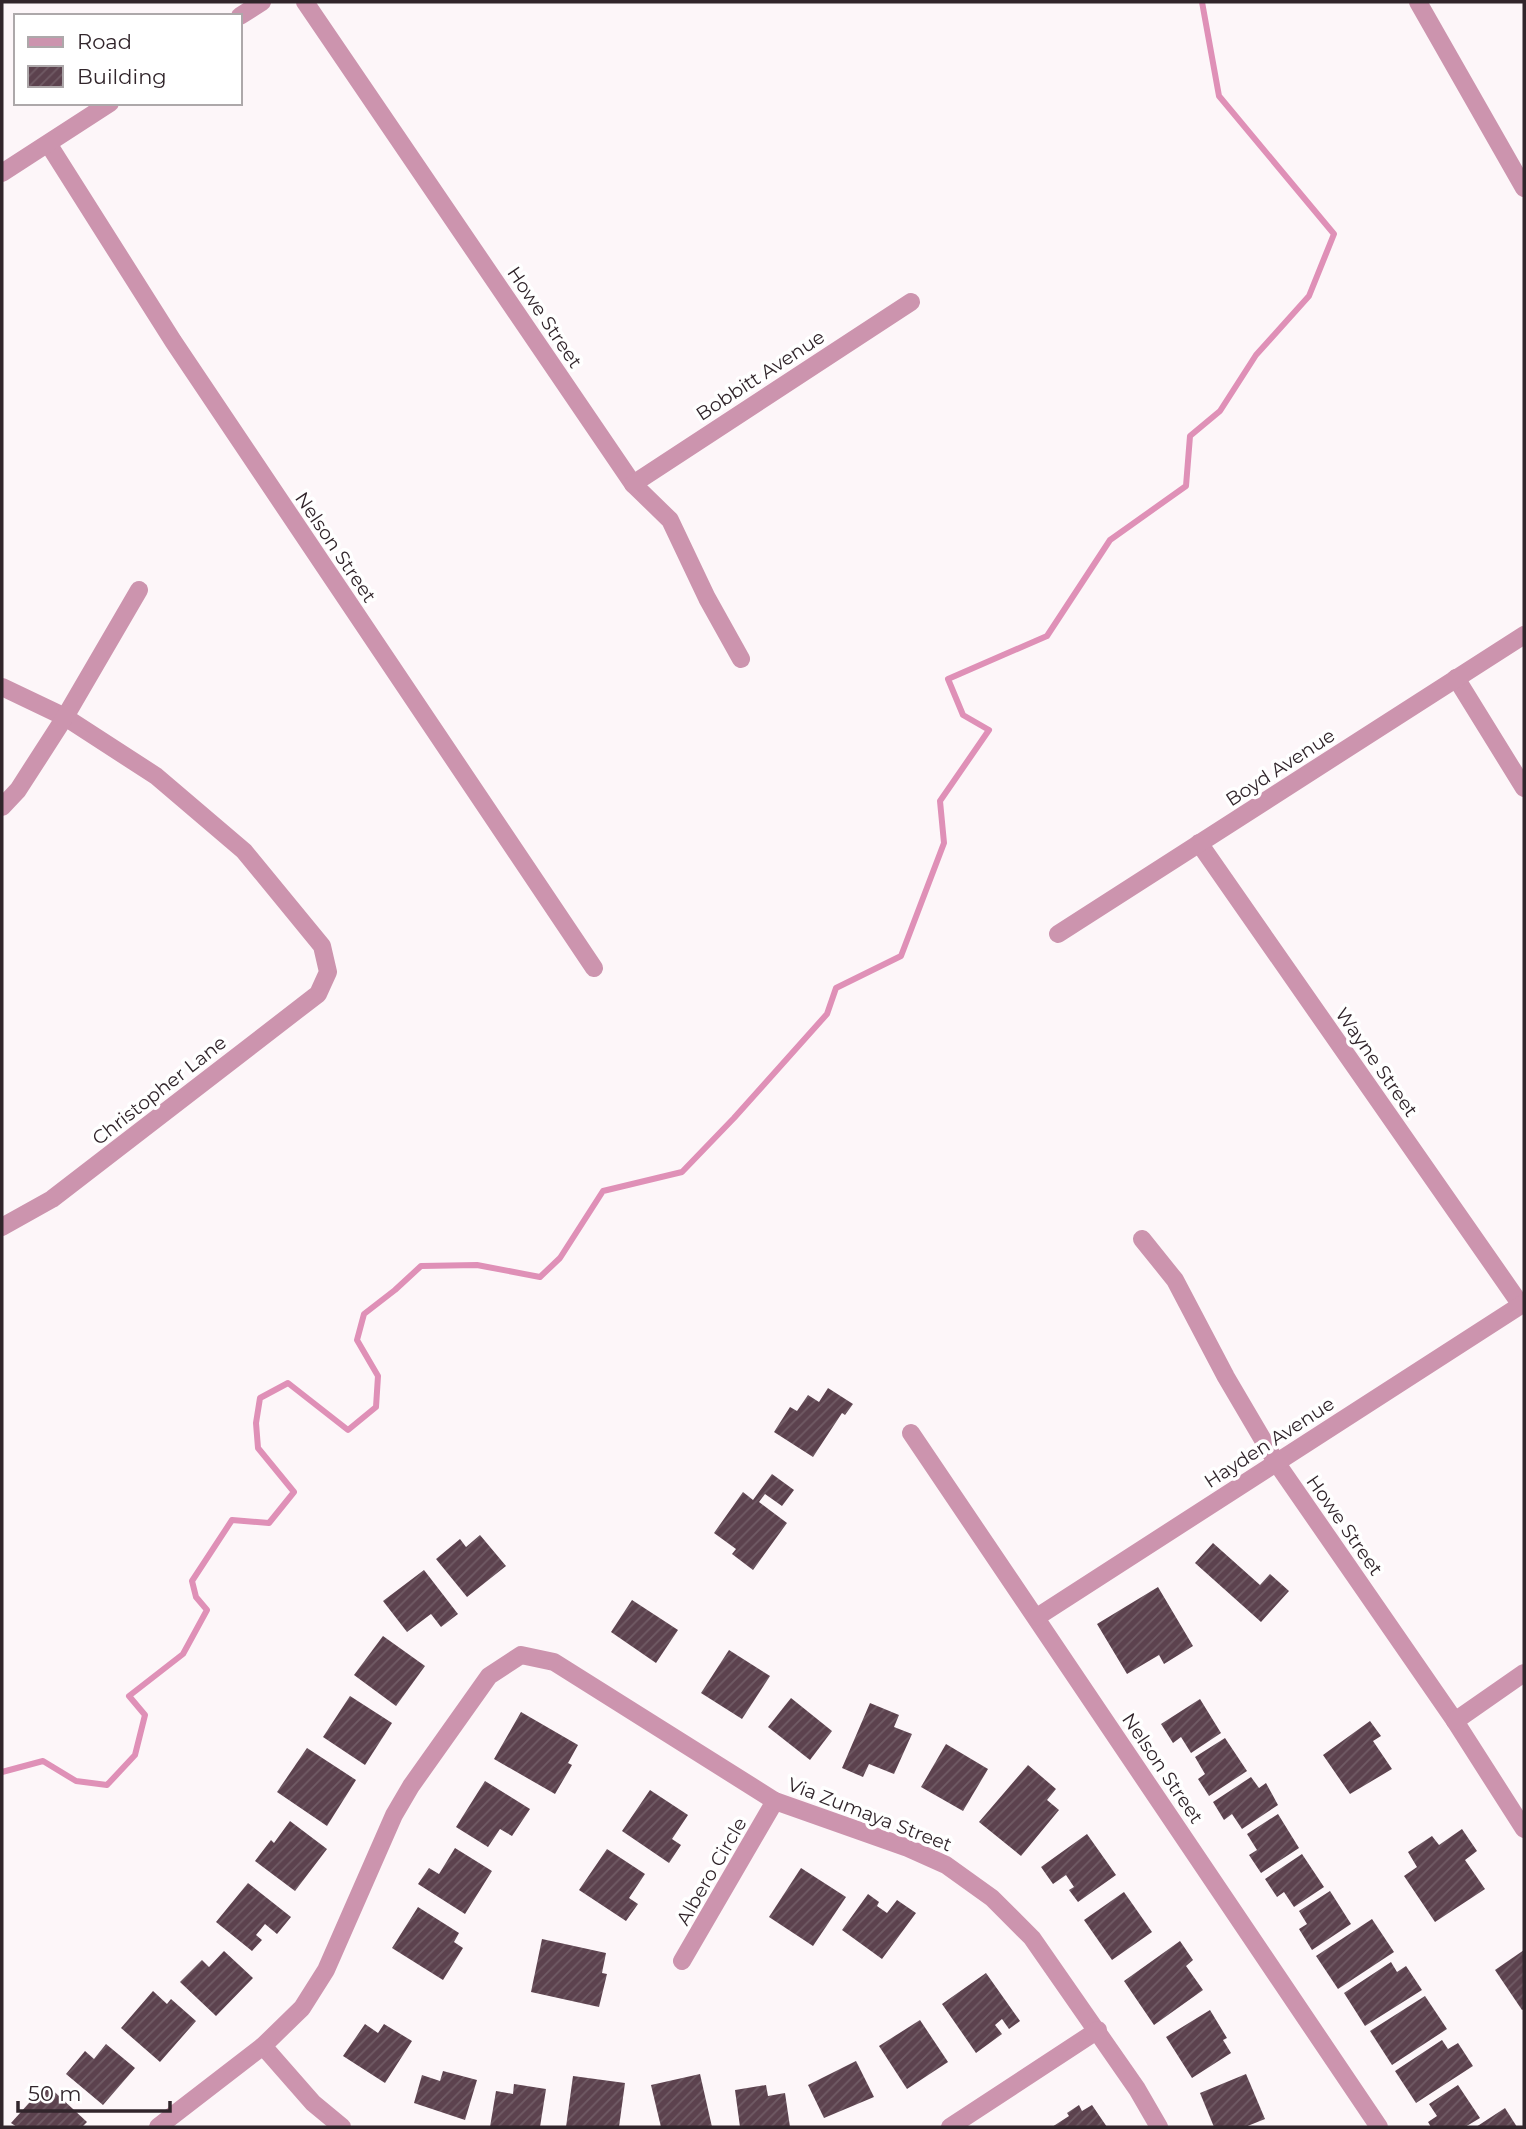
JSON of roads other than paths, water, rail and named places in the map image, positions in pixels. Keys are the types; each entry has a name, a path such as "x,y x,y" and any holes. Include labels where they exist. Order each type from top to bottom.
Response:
{"street":[{"path":"242,15 262,2"},
{"name":"Howe Street","path":"305,2 633,484 670,520 707,598 741,659"},
{"path":"1418,2 1524,188"},
{"path":"2,173 107,105"},
{"name":"Nelson Street","path":"49,145 173,341 594,968"},
{"name":"Bobbitt Avenue","path":"633,484 911,303"},
{"path":"2,807 18,790 65,717 139,590"},
{"name":"Boyd Avenue","path":"1058,934 1524,635"},
{"path":"1456,678 1524,788"},
{"path":"2,687 65,717"},
{"name":"Christopher Lane","path":"2,1227 52,1199 318,994 328,972 322,946 244,851 156,776 65,717"},
{"name":"Wayne Street","path":"1199,844 1523,1304"},
{"name":"Howe Street","path":"1142,1239 1175,1280 1276,1462 1455,1721 1524,1829"},
{"name":"Hayden Avenue","path":"1037,1617 1523,1304"},
{"name":"Nelson Street","path":"911,1433 1378,2127"},
{"name":"Via Zumaya Street","path":"263,2046 302,2008 326,1970 394,1815 411,1786 489,1676 521,1654 554,1662 775,1801 946,1865 992,1898 1032,1938 1098,2030 1159,2127"},
{"path":"1455,1721 1524,1673"},
{"name":"Albero Circle","path":"682,1961 775,1801"},
{"path":"950,2127 1098,2030"},
{"path":"158,2127 263,2046 313,2103 342,2127"}],"waterway":[{"path":"2,1772 43,1761 76,1781 107,1785 135,1755 145,1715 129,1696 183,1654 207,1610 196,1597 192,1581 232,1520 269,1523 294,1492 258,1448 256,1423 260,1398 288,1383 348,1430 376,1407 378,1376 357,1340 364,1314 421,1266 477,1265 540,1277 560,1258 603,1191 682,1172 827,1014 836,988 901,956 944,843 940,801 989,730 963,715 948,679 1047,636 1110,540 1186,486 1190,436 1220,411 1256,355 1309,296 1334,234 1219,96 1202,2"}]}
